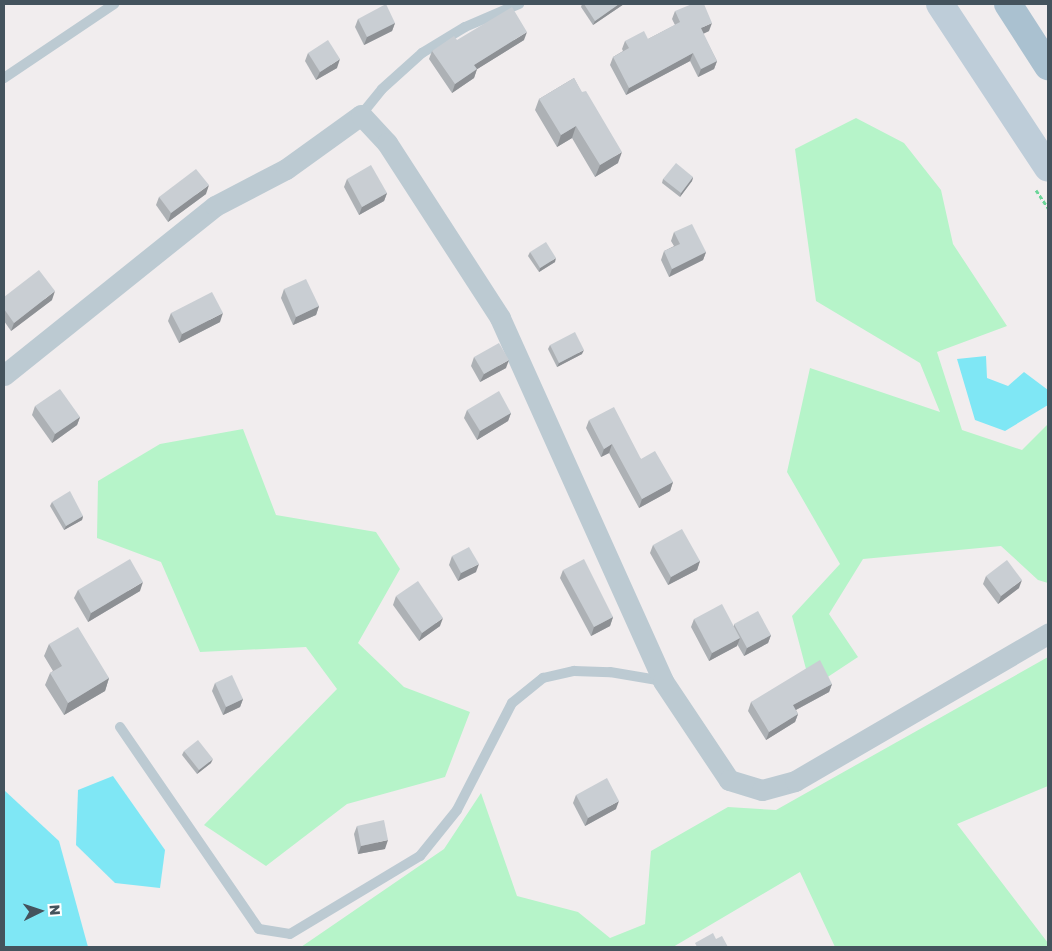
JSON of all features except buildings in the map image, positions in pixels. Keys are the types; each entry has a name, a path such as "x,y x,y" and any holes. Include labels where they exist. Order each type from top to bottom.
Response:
{"main road":[{"path":"940,4 1048,168"},
{"path":"1008,4 1048,66"}],"street":[{"path":"4,375 215,206 286,169 361,115 387,144 500,318 663,680 729,780 762,790 795,780 1048,634"}],"lane":[{"path":"4,78 114,4"},
{"path":"361,115 382,89 422,54 465,27 519,4"},
{"path":"120,727 258,929 290,934 420,856 457,810 512,703 543,678 574,671 610,672 663,680"}],"green space":[{"path":"856,118 904,143 941,190 953,244 1007,326 937,352 962,430 1022,450 1048,424 1048,583 1038,580 1001,546 863,559 829,614 858,657 811,688 792,616 840,564 787,472 810,368 940,412 920,363 816,301 795,149"},
{"path":"243,429 276,515 376,532 400,569 358,643 404,687 470,712 445,777 347,804 266,866 204,825 337,689 306,647 200,652 161,562 97,538 98,481 160,444"},
{"path":"1048,657 1048,786 957,824 1048,943 1048,947 835,947 800,872 673,947 301,947 444,849 481,793 517,896 578,912 610,938 645,924 651,851 728,807 776,810"}],"water":[{"path":"986,356 987,378 1008,386 1024,372 1048,390 1048,405 1005,431 975,420 957,359"},
{"path":"113,776 165,850 160,888 115,883 76,845 78,790"},
{"path":"4,790 59,841 88,947 4,947"}]}
